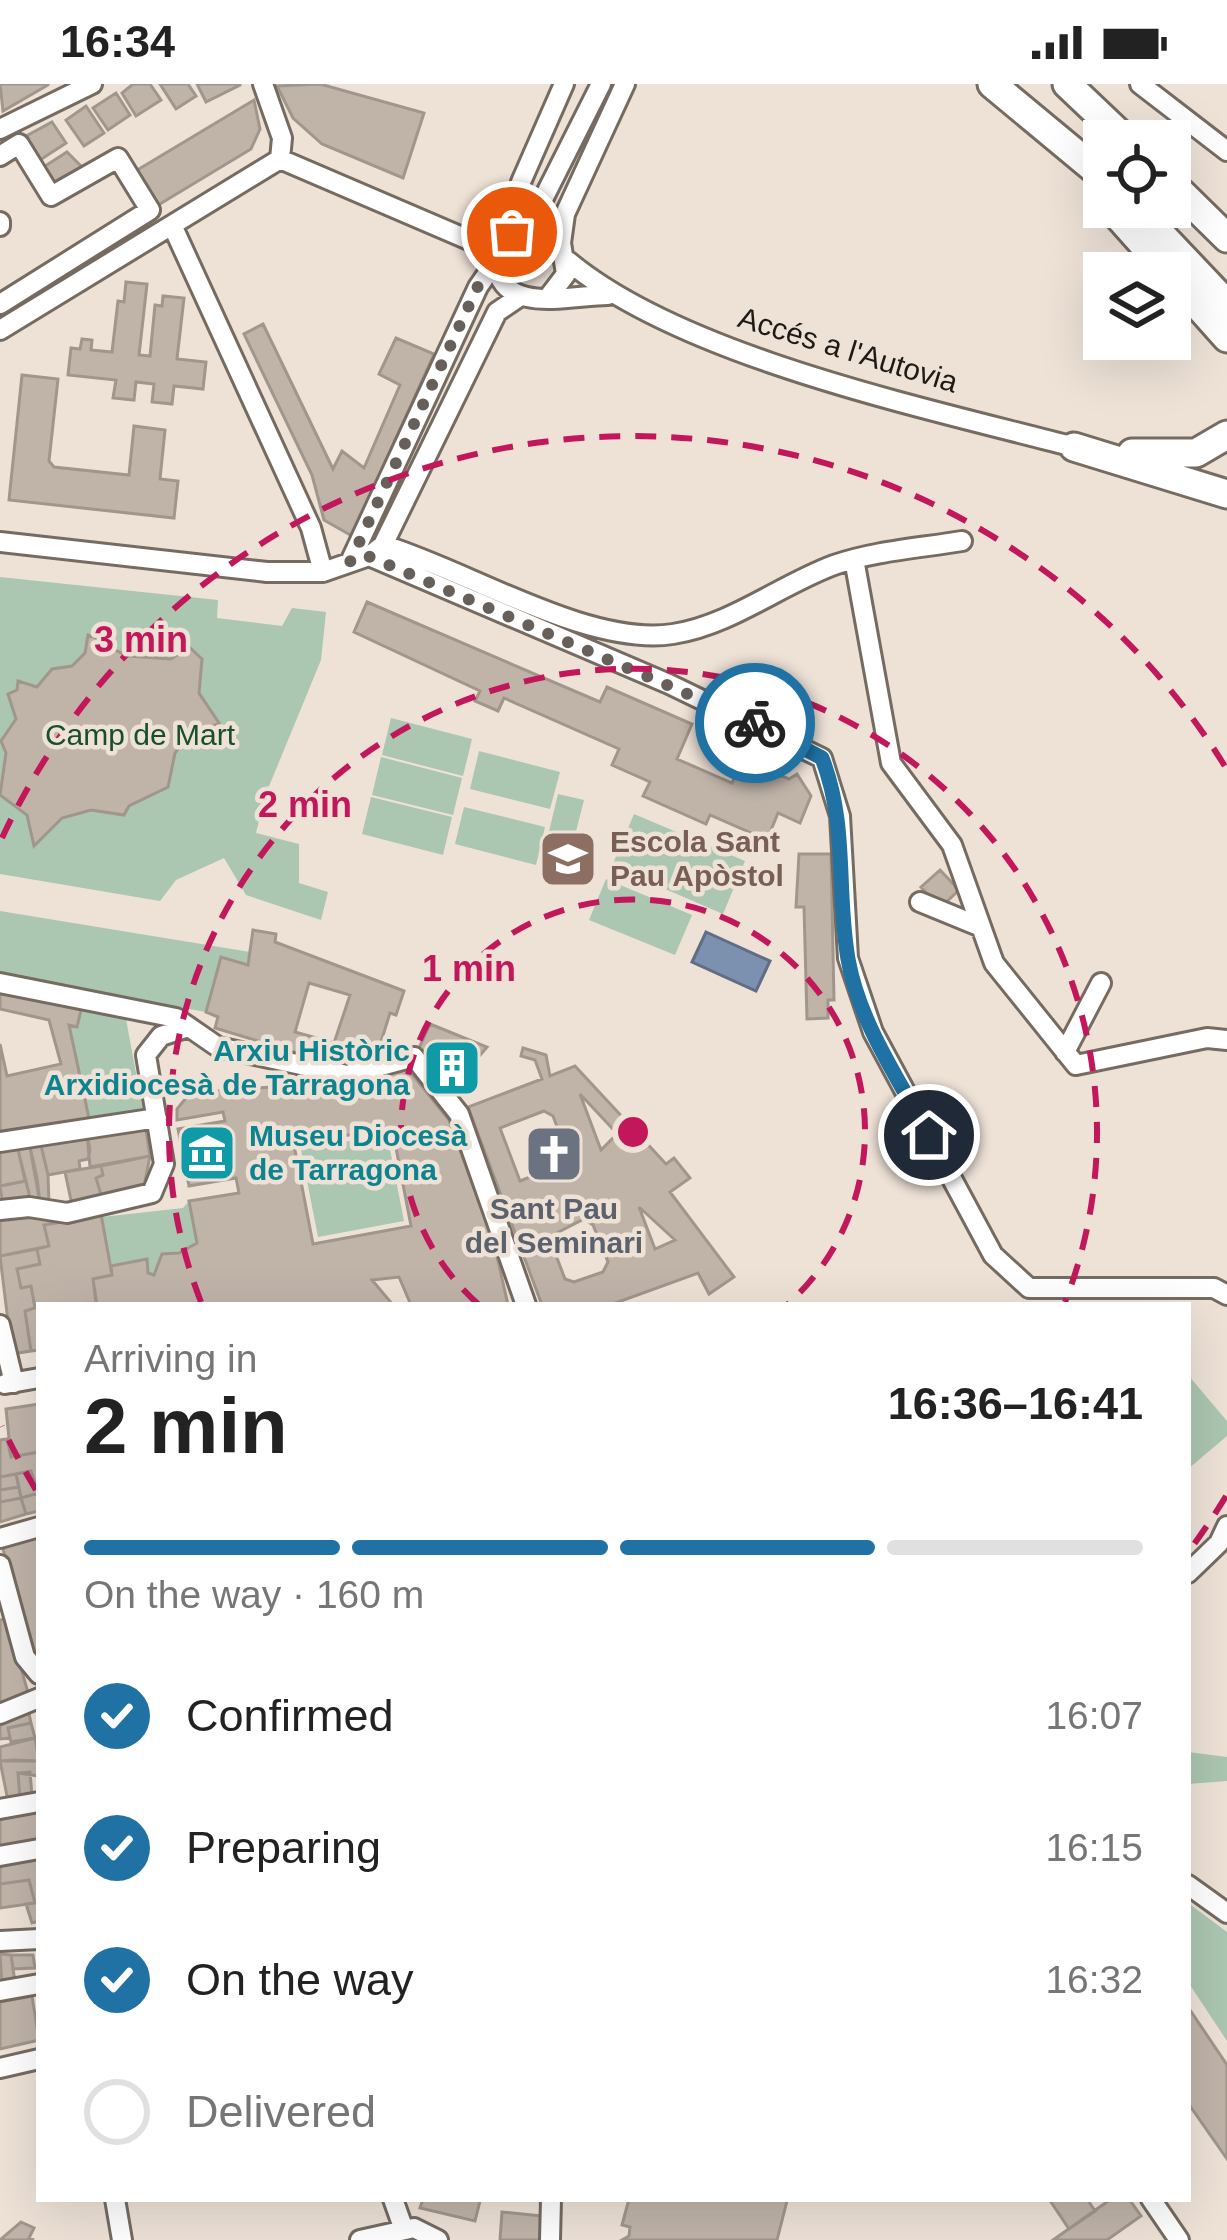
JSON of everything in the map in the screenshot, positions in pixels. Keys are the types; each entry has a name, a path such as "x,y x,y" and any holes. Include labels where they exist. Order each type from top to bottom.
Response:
{"highway":[{"path":"992,84 1083,159"},
{"path":"1067,84 1105,120"},
{"path":"1093,84 1130,120"},
{"path":"1025,111 1057,156 1083,181"},
{"path":"1191,195 1201,211"},
{"path":"1191,202 1227,238"},
{"path":"1128,228 1227,338"},
{"path":"1154,228 1227,304"},
{"path":"1074,447 1184,454 1227,435"},
{"path":"1074,447 1227,494"}],"street":[{"path":"0,129 92,84"},
{"path":"262,84 282,138 280,159"},
{"path":"526,228 520,182 564,84"},
{"path":"367,554 478,286 496,256 526,228 601,84"},
{"path":"550,295 562,283 565,214 625,84"},
{"path":"1140,84 1227,152"},
{"path":"0,155 19,144 51,196 118,158 150,211 0,304"},
{"path":"0,330 280,159"},
{"path":"280,159 496,256"},
{"path":"172,225 311,528 323,572"},
{"path":"526,228 564,252 608,295"},
{"path":"496,256 499,280 519,297"},
{"path":"0,542 205,568 323,572 367,554 497,312 519,297 608,295"},
{"name":"Accés a l'Autovia","path":"608,295 788,366 1074,447"},
{"path":"367,554 538,609 669,635 703,627 854,559 962,541"},
{"path":"367,554 669,684 822,758 840,816 848,958 857,991 873,1032 993,1255 1029,1288 1214,1288 1227,1295"},
{"path":"854,559 891,763 952,845 994,963 1076,1065 1208,1038 1227,1040"},
{"path":"920,902 981,927"},
{"path":"0,983 176,1018 218,1047 347,1075 414,1057 460,1114 525,1302"},
{"path":"1065,1052 1101,983"},
{"path":"0,1210 29,1207 67,1213 152,1193 164,1164 146,1055 161,1036 188,1027"},
{"path":"0,1142 157,1118"},
{"path":"0,1325 10,1383 36,1379"},
{"path":"1191,1570 1219,1543 1227,1526"},
{"path":"0,1538 36,1528"},
{"path":"0,1565 6,1614 36,1670"},
{"path":"0,1714 36,1699"},
{"path":"0,1809 36,1803"},
{"path":"0,1856 36,1850"},
{"path":"1191,1888 1227,1913"},
{"path":"0,1941 36,1939"},
{"path":"0,1991 36,1985"},
{"path":"0,2068 36,2060"},
{"path":"116,2202 122,2240"},
{"path":"394,2202 404,2230"},
{"path":"550,2240 551,2202"},
{"path":"1153,2202 1179,2240"},
{"path":"360,2240 414,2228 438,2240"}],"green space":[{"name":"Camp de Mart","path":"0,577 218,600 217,618 282,626 292,608 326,612 321,660 265,796 256,833 299,844 299,883 328,892 321,920 246,895 224,858 176,880 160,901 0,874"},
{"path":"391,718 472,739 463,776 382,755"},
{"path":"479,751 560,772 550,809 470,789"},
{"path":"381,757 462,778 453,815 372,795"},
{"path":"558,794 584,800 571,851 546,844"},
{"path":"371,797 452,817 443,855 362,834"},
{"path":"464,807 545,827 536,865 455,844"},
{"path":"634,814 745,861 723,914 612,866"},
{"path":"606,879 692,915 675,955 589,920"},
{"path":"0,911 250,952 248,965 221,958 206,1012 0,975"},
{"path":"81,1010 126,1019 144,1116 90,1123 69,1025 77,1026"},
{"path":"387,1134 404,1221 318,1237 301,1150"},
{"path":"189,1201 197,1243 179,1253 162,1254 154,1275 148,1273 146,1259 111,1266 102,1217 183,1208"},
{"path":"1191,1379 1227,1421 1227,1436 1191,1466"},
{"path":"1191,1752 1227,1757 1227,1781 1191,1784"},
{"path":"1191,1905 1227,1932 1227,2041 1191,1987"}],"water":[{"path":"706,932 770,961 756,991 692,962"}],"building":[{"path":"0,84 48,84 48,85 3,111"},
{"path":"133,84 150,84 161,100 136,116 122,93"},
{"path":"160,84 188,84 196,96 176,109"},
{"path":"197,84 240,84 240,85 206,102"},
{"path":"320,84 424,113 403,178 322,144 293,118 277,86"},
{"path":"116,93 130,115 108,130 93,108"},
{"path":"254,100 260,129 251,149 150,210 129,175"},
{"path":"86,106 104,133 84,146 66,120"},
{"path":"52,122 66,143 37,162 25,143 28,135"},
{"path":"67,152 83,168 57,185 42,168"},
{"path":"126,282 147,284 139,355 150,356 155,305 162,306 163,296 184,298 177,359 206,362 203,389 174,386 172,404 152,402 154,384 136,382 134,400 113,398 116,380 68,375 71,348 80,349 82,339 92,340 91,350 112,352 118,301 124,302"},
{"path":"263,324 333,469 342,451 364,468 400,385 379,374 396,338 434,354 352,536 324,520 312,475 244,334"},
{"path":"22,375 58,379 49,461 54,467 129,475 134,426 165,430 160,479 178,481 174,518 9,500"},
{"path":"367,602 600,702 607,687 692,724 677,759 732,783 742,759 789,779 797,774 811,796 800,823 778,813 767,840 710,815 706,824 643,796 650,782 612,765 619,749 504,698 498,711 475,701 480,691 354,632"},
{"path":"105,633 113,649 128,656 171,659 189,647 202,659 199,693 219,723 185,740 175,753 168,787 129,806 124,815 91,810 62,818 34,846 27,815 0,795 6,753 1,741 16,719 8,694 17,690 18,681 37,687 52,669 72,666 85,653 88,635 97,638"},
{"path":"799,854 831,854 834,1000 828,1000 828,1018 807,1019 804,907 796,907"},
{"path":"940,870 959,890 940,908 921,887"},
{"path":"253,930 276,934 275,942 404,991 396,1015 390,1013 376,1058 352,1050 348,1068 215,1028 218,1017 206,1012 221,957 248,965","holes":["309,983 350,995 334,1043 295,1032"]},
{"path":"0,991 81,1010 77,1027 69,1025 90,1123 0,1137 0,1044 7,1076 61,1064 49,1020 0,1009"},
{"name":"Arxiu Històric Arxidiocesà de Tarragona","path":"430,1024 487,1047 452,1088 419,1048"},
{"path":"523,1048 546,1055 550,1076 575,1066 666,1164 674,1158 690,1178 670,1192 734,1277 709,1294 698,1273 618,1302 541,1302 468,1107 542,1079 535,1060 521,1056","holes":["580,1094 625,1142 613,1138 601,1150","544,1111 553,1116 568,1156 548,1141 539,1152 558,1166 520,1181 500,1128","639,1207 675,1240 655,1249","584,1219 593,1225 608,1262 603,1272 574,1282 565,1279 549,1237"]},
{"path":"407,1068 449,1120 494,1243 507,1302 410,1302 399,1277 372,1280 390,1302 97,1302 93,1279 112,1275 111,1266 147,1259 148,1273 154,1275 162,1254 179,1253 197,1243 189,1201 239,1193 236,1178 189,1186 178,1129 225,1121 223,1112 177,1120 177,1109 190,1093 353,1081","holes":["392,1127 411,1226 313,1244 294,1145"]},
{"path":"145,1124 150,1156 90,1167 87,1134"},
{"path":"87,1134 90,1150 88,1159 79,1161 80,1169 48,1175 40,1141"},
{"path":"40,1141 49,1204 40,1203 29,1142"},
{"name":"Sant Pau del Seminari","path":"548,1141 568,1156 554,1163 539,1152"},
{"path":"29,1142 40,1203 31,1202 17,1145"},
{"path":"17,1145 25,1181 0,1186 0,1148"},
{"path":"150,1156 144,1186 103,1201 96,1178 103,1175 101,1166"},
{"path":"101,1166 103,1175 96,1178 103,1201 72,1205 65,1172"},
{"path":"26,1181 31,1202 3,1206 0,1186"},
{"path":"22,1211 67,1221 44,1225 49,1246 0,1256 0,1213"},
{"path":"101,1214 112,1275 93,1279 96,1302 36,1302 36,1350 31,1351 25,1311 35,1308 31,1286 21,1288 17,1269 40,1264 37,1249 49,1246 44,1225"},
{"path":"37,1249 40,1264 17,1269 21,1288 31,1286 35,1308 25,1311 31,1351 12,1354 0,1256"},
{"path":"36,1404 36,1453 11,1457 6,1409"},
{"path":"7,1439 11,1457 36,1453 36,1487 31,1471 0,1477 0,1440"},
{"path":"31,1471 36,1494 21,1498 16,1474"},
{"path":"16,1474 19,1487 0,1490 0,1477"},
{"path":"19,1487 21,1498 0,1502 0,1490"},
{"path":"36,1494 36,1512 26,1514 21,1498"},
{"path":"21,1498 26,1514 0,1522 0,1502"},
{"path":"36,1536 36,1656 32,1656 2,1545"},
{"path":"7,1619 29,1696 0,1706 0,1620"},
{"path":"28,1709 31,1723 8,1728 10,1738 0,1739 0,1719"},
{"path":"31,1723 35,1738 11,1742 8,1728"},
{"path":"35,1738 36,1761 0,1761 0,1747"},
{"path":"0,1761 36,1761 36,1776 18,1773 20,1799 8,1801"},
{"path":"30,1772 32,1796 20,1799 18,1773"},
{"path":"36,1812 36,1846 0,1852 0,1818"},
{"path":"36,1856 36,1922 32,1923 26,1904 35,1903 29,1880 0,1884 0,1862"},
{"path":"29,1880 35,1903 0,1908 0,1884"},
{"path":"0,1954 11,1955 15,1982 2,1984"},
{"path":"11,1955 33,1955 35,1968 13,1969"},
{"path":"32,1996 36,2041 0,2049 0,2002"},
{"path":"1191,2011 1227,2065 1227,2159 1191,2107"},
{"path":"422,2202 480,2202 475,2221 420,2208"},
{"path":"628,2202 787,2202 777,2240 622,2240 629,2236 630,2227 622,2225"},
{"path":"1051,2202 1089,2202 1095,2211 1069,2229"},
{"path":"1107,2202 1131,2202 1141,2216 1107,2240 1053,2240"},
{"path":"502,2212 542,2216 540,2240 500,2240"},
{"path":"21,2222 34,2228 29,2238 34,2240 0,2240"}],"way so far":[{"path":"512,232 478,286 350,562 368,556 755,723"}],"place":[{"name":"Escola Sant Pau Apòstol","path":"568,859"},
{"name":"Arxiu Històric Arxidiocesà de Tarragona","path":"452,1068"},
{"name":"Museu Diocesà de Tarragona","path":"207,1153"},
{"name":"Sant Pau del Seminari","path":"554,1154"}],"route":[{"path":"755,723 822,758 840,816 848,958 857,991 873,1032 929,1135"}]}
